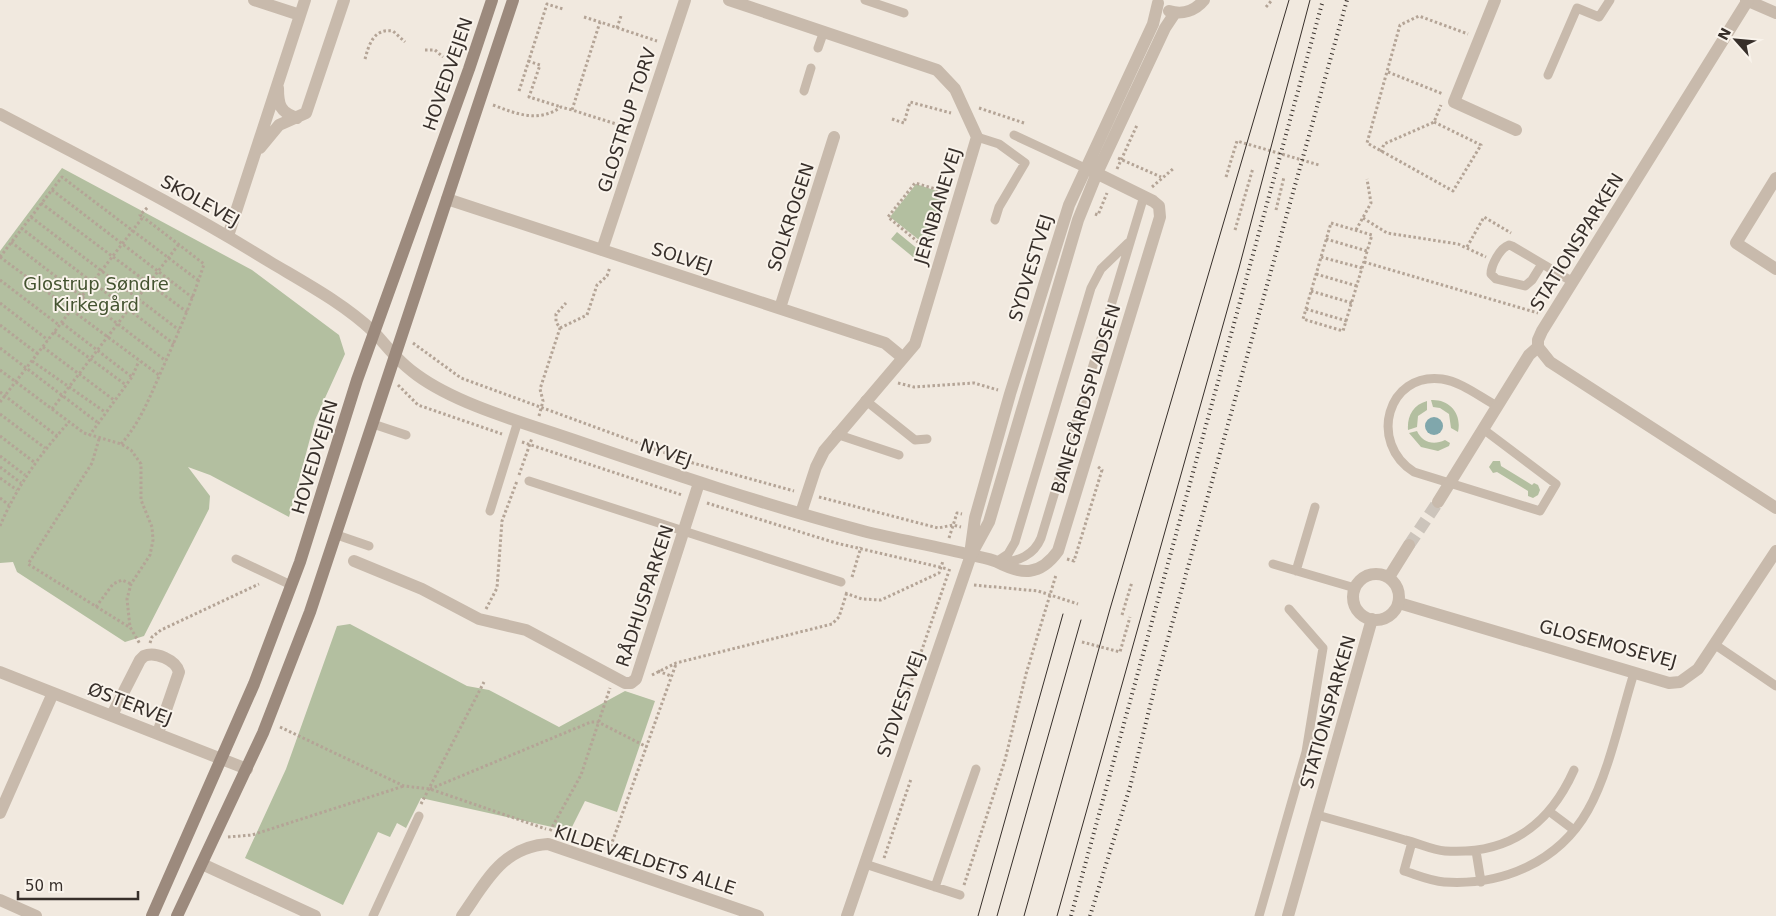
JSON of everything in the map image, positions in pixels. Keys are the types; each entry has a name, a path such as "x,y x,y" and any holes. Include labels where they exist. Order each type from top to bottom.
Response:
{"main road":[{"name":"HOVEDVEJEN","path":"152,916 223,758 254,684 291,585 374,332 492,0"},
{"path":"178,916 268,721 337,535 513,0"}],"street":[{"path":"254,0 300,15"},
{"path":"228,236 257,152 269,104 278,85 305,0"},
{"path":"257,152 275,128 306,114 344,0"},
{"name":"GLOSTRUP TORV","path":"602,250 685,0"},
{"name":"JERNBANEVEJ","path":"729,0 937,70 955,89 977,137 916,344 902,357 836,434 820,458 801,513"},
{"path":"1156,2 1175,12 1190,11 1204,0"},
{"path":"1495,0 1475,37 1451,97 1454,102 1516,130"},
{"path":"1747,0 1776,13"},
{"name":"STATIONSPARKEN","path":"1438,502 1529,355 1538,347 1538,340 1572,282 1747,0"},
{"name":"SYDVESTVEJ","path":"970,555 989,522 1091,171 1153,24 1156,2"},
{"name":"SYDVESTVEJ","path":"847,916 962,581 970,555 975,518 1010,394 1069,205 1091,171 1106,153 1165,28 1175,12"},
{"path":"278,85 279,107 285,113 297,118"},
{"name":"SKOLEVEJ","path":"0,114 168,202 228,236 341,304 374,332"},
{"name":"SOLKROGEN","path":"780,308 834,137"},
{"name":"BANEGÅRDSPLADSEN","path":"970,555 996,562 1008,569 1022,571 1045,566 1053,558 1060,544 1160,217 1159,206 1144,196 1091,171"},
{"path":"1776,178 1736,243 1776,269"},
{"name":"SOLVEJ","path":"447,199 885,343 902,357"},
{"name":"NYVEJ","path":"374,332 396,357 417,376 436,387 518,421 699,483 865,531 970,555"},
{"path":"1538,347 1550,362 1776,508"},
{"name":"RÅDHUSPARKEN","path":"354,561 422,589 479,620 526,630 615,678 631,683 637,676 699,483"},
{"path":"1389,577 1409,545"},
{"name":"GLOSEMOSEVEJ","path":"1399,603 1669,683 1680,682 1698,669 1776,552"},
{"path":"1373,574 1389,577 1398,589 1399,603 1388,616 1372,620 1358,611 1353,596 1355,588 1366,576 1373,574"},
{"name":"STATIONSPARKEN","path":"1288,916 1372,620"},
{"path":"112,715 140,660 149,654 155,654 174,664 179,672 158,733"},
{"name":"ØSTERVEJ","path":"0,672 247,769"},
{"path":"0,813 53,693"},
{"name":"KILDEVÆLDETS ALLE","path":"462,916 500,863 521,849 548,844 758,916"},
{"path":"202,864 315,916"},
{"path":"0,900 36,916"}],"lane":[{"path":"865,0 904,13"},
{"path":"1548,75 1577,8 1599,17 1610,0"},
{"path":"818,48 824,31"},
{"path":"804,91 811,68"},
{"path":"1014,135 1091,171"},
{"path":"977,137 999,144 1025,163 1000,207 995,220"},
{"name":"BANEGÅRDSPLADSEN","path":"996,562 1009,562 1027,556 1037,547 1041,538 1144,196"},
{"name":"BANEGÅRDSPLADSEN","path":"996,562 1008,554 1015,542 1093,283 1100,269 1130,240"},
{"path":"1542,264 1530,283 1521,286 1493,277 1491,271 1505,247 1510,245 1542,264 1572,282"},
{"path":"1483,430 1556,484 1540,511 1414,472 1399,460 1393,452 1387,434 1387,424 1392,406 1404,391 1412,385 1431,379 1441,379 1459,385 1497,406"},
{"path":"865,400 915,440 928,439"},
{"path":"490,511 518,421"},
{"path":"373,424 406,435"},
{"path":"836,434 899,455"},
{"path":"528,480 841,582"},
{"path":"1296,571 1315,507"},
{"path":"337,535 368,546"},
{"path":"236,559 291,585"},
{"path":"1273,564 1355,588"},
{"path":"1259,916 1306,752 1323,648 1289,609"},
{"path":"1714,644 1776,686"},
{"path":"1412,842 1404,871 1442,882 1481,882 1508,876 1533,865 1555,850 1574,830 1588,810 1598,788 1634,673"},
{"path":"936,887 976,769"},
{"name":"STATIONSPARKEN","path":"1317,815 1443,851 1476,851 1504,844 1529,831 1550,812 1564,792 1574,770"},
{"path":"1550,812 1574,830"},
{"path":"373,916 419,816"},
{"path":"1476,851 1481,882"},
{"path":"865,864 960,895"}],"path":[{"path":"1266,7 1272,0"},
{"path":"519,91 547,4 564,9"},
{"path":"617,28 621,16"},
{"path":"1434,122 1480,145 1453,191 1367,143 1400,25 1419,16 1475,37"},
{"path":"584,17 670,46"},
{"path":"572,110 600,22"},
{"path":"365,59 372,39 380,32 393,31 405,42"},
{"path":"1466,44 1475,37"},
{"path":"425,50 435,50 444,57"},
{"path":"528,61 540,65 529,97 641,132"},
{"path":"1381,152 1384,144 1434,122 1451,97 1388,72"},
{"path":"480,101 528,117 539,116 561,106"},
{"path":"892,119 904,123 910,102 966,113 975,106 1024,122"},
{"path":"1226,177 1237,141 1319,165"},
{"path":"1106,153 1161,177"},
{"path":"1144,196 1161,177 1174,168"},
{"path":"1235,230 1253,168"},
{"path":"159,376 0,257 62,177 199,281"},
{"path":"1276,210 1284,177"},
{"path":"1356,230 1371,203 1367,179"},
{"path":"940,260 888,217 915,183 959,196"},
{"path":"52,190 193,298"},
{"path":"41,203 187,312"},
{"path":"31,217 179,330"},
{"path":"0,402 143,217 204,264 193,298 174,344 134,430 121,444"},
{"path":"1363,218 1388,233 1458,244 1495,262"},
{"path":"1331,223 1356,230 1372,235 1344,331 1302,319 1331,223"},
{"path":"21,228 174,344"},
{"path":"1326,239 1367,251"},
{"path":"11,242 166,361"},
{"path":"52,409 178,244"},
{"path":"479,620 498,588 502,521 542,408 543,401 540,389 560,328 587,315 597,285 607,276 614,254"},
{"path":"1321,257 1362,268"},
{"path":"1364,262 1551,317"},
{"path":"1316,274 1357,286"},
{"path":"0,280 132,377"},
{"path":"1311,291 1352,303"},
{"path":"0,303 48,340"},
{"path":"560,328 556,322 556,314 566,303"},
{"path":"1306,308 1346,320"},
{"path":"0,325 38,354"},
{"path":"54,332 89,360 126,385"},
{"path":"403,336 461,378 693,463 938,528 953,525"},
{"path":"43,347 114,400"},
{"path":"0,348 61,397 97,422"},
{"path":"32,361 105,412"},
{"path":"89,436 97,422 132,377 139,362"},
{"path":"0,370 89,436 121,444 131,450 141,464 140,500 153,534 150,555 131,584 127,600 130,627 135,639 149,654"},
{"path":"888,373 900,384 914,387 974,383 1010,394"},
{"path":"0,392 56,436"},
{"path":"0,414 45,448"},
{"path":"0,526 1,520 34,462 69,422"},
{"path":"0,436 34,462"},
{"path":"99,438 92,463 28,564 130,627"},
{"path":"0,456 26,475"},
{"path":"1074,561 1102,470 1086,459"},
{"path":"0,467 21,483"},
{"path":"0,478 17,490"},
{"path":"0,498 9,505"},
{"path":"939,573 957,513 975,518"},
{"path":"637,676 648,677 676,663 832,624 839,616 865,531"},
{"path":"841,582 838,591 862,599 880,600 939,573 982,587 1049,594 1078,604"},
{"path":"96,607 113,584 122,580 131,584"},
{"path":"1122,615 1132,582"},
{"path":"149,654 152,637 161,630 251,587 264,585"},
{"path":"960,895 1005,760 1015,713 1049,594"},
{"path":"1082,642 1120,652 1130,617"},
{"path":"605,863 676,663"},
{"path":"658,671 671,676"},
{"path":"548,844 550,831 581,775 615,678"},
{"path":"419,816 417,810 430,789 484,682"},
{"path":"268,721 404,786 430,789 550,831"},
{"path":"430,789 586,724 598,722 646,747"},
{"path":"214,838 252,835 404,786"}],"green space":[{"name":"Glostrup Søndre Kirkegård","path":"62,168 252,270 339,335 345,354 315,420 289,517 210,475 188,467 210,496 209,509 144,636 125,642 17,572 13,562 0,563 0,251"},
{"path":"916,184 943,193 928,247 890,217"},
{"path":"897,232 925,255 919,262 891,239"},
{"path":"1431,400 1444,402 1453,409 1458,419 1458,432 1451,428 1449,414 1440,408 1433,407"},
{"path":"1427,401 1427,410 1418,416 1417,427 1408,430 1412,412 1418,405"},
{"path":"1417,431 1428,442 1436,443 1445,440 1450,443 1449,446 1438,451 1421,447 1409,433"},
{"path":"1493,461 1500,461 1501,466 1532,485 1534,483 1538,485 1540,490 1538,495 1533,498 1528,496 1528,491 1497,472 1493,473 1489,467"},
{"path":"350,624 467,686 489,690 559,727 625,691 655,701 617,812 585,801 570,831 421,798 406,828 397,823 390,837 378,832 343,905 245,858 286,769 337,626"}],"water":[{"path":"1434,417 1440,420 1443,426 1440,432 1434,435 1428,432 1425,426 1428,420"}],"tunnel":[{"path":"1409,545 1438,502"}],"tram line":[{"path":"1024,916 1110,609 1289,0"},
{"path":"1057,916 1239,268 1310,0"},
{"path":"978,916 1063,614"},
{"path":"997,916 1081,620"}],"railway":[{"path":"1071,916 1323,0"},
{"path":"1090,916 1130,787 1158,674 1347,0"}]}
